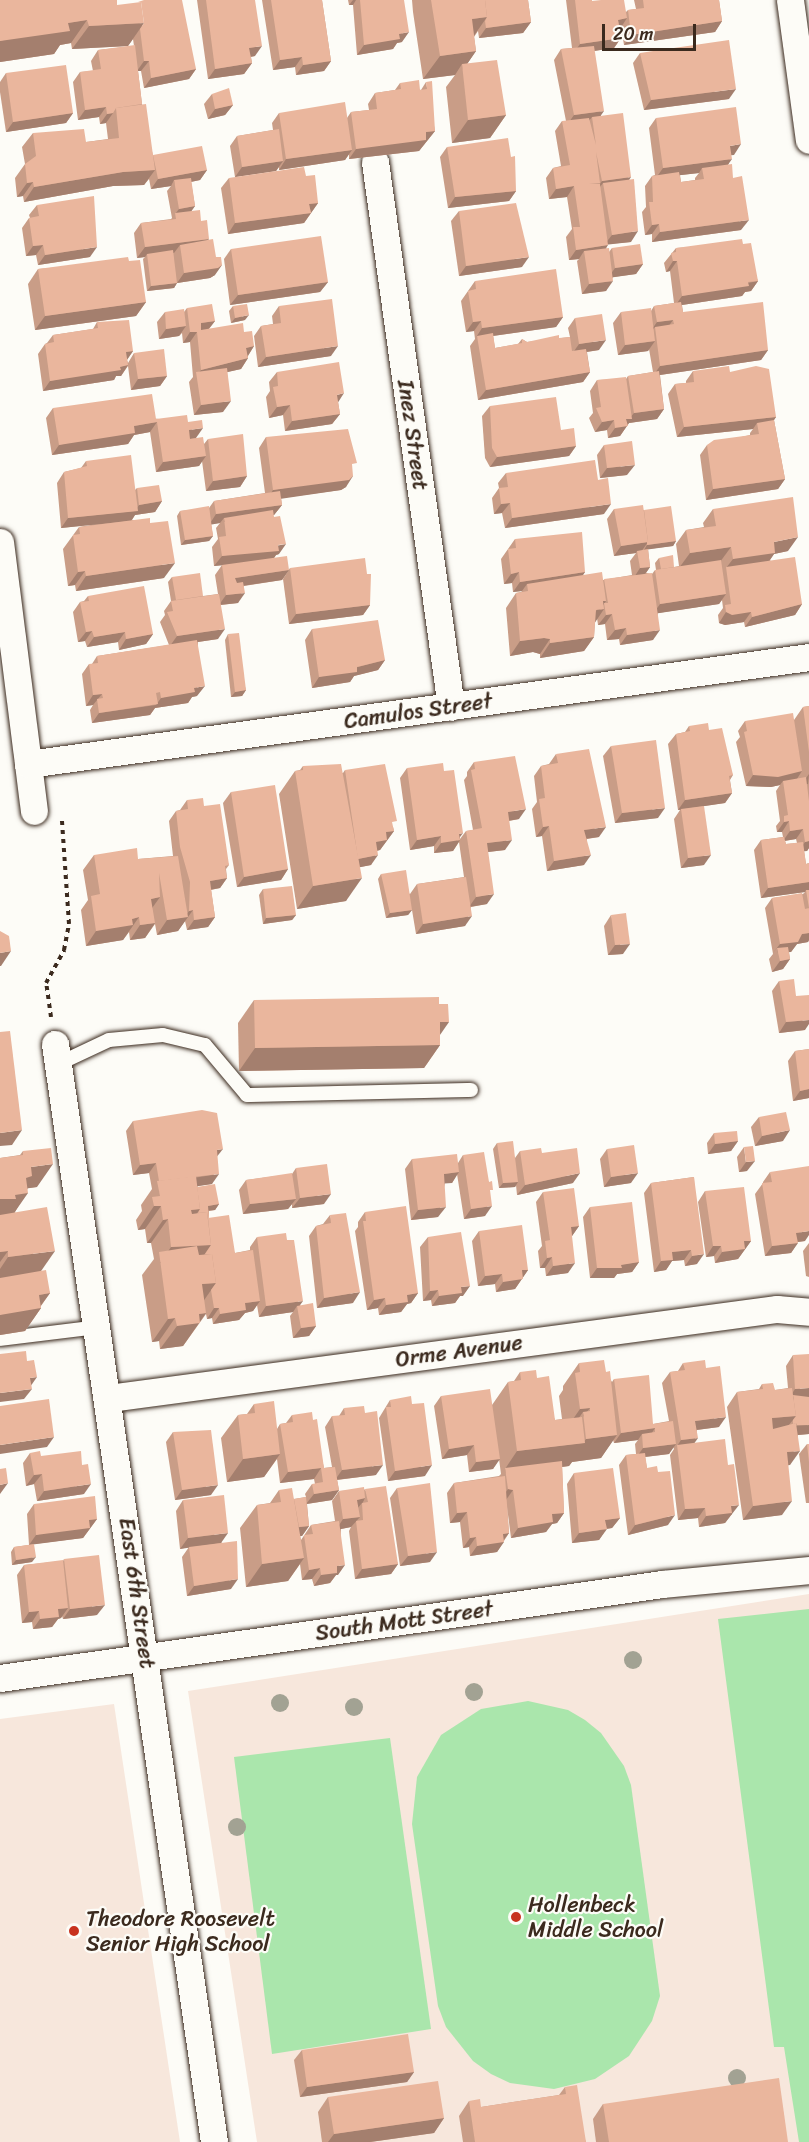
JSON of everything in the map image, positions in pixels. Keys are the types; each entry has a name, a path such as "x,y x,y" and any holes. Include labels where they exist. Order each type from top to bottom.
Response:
{"street":[{"path":"790,0 809,140"},
{"name":"Inez Street","path":"375,162 451,706"},
{"path":"0,542 34,811"},
{"name":"Camulos Street","path":"28,764 809,657"},
{"name":"East 6th Street","path":"57,1054 109,1398 214,2142"},
{"name":"Orme Avenue","path":"109,1398 777,1309 809,1312"},
{"name":"South Mott Street","path":"0,1678 662,1584 809,1570"}],"lane":[{"path":"57,1054 109,1040 163,1035 205,1045 247,1095 471,1090"},
{"path":"0,1339 98,1328"}],"path":[{"path":"57,1054 46,983 64,950 69,924 61,808"}],"shaded area":[{"name":"Hollenbeck Middle School","path":"809,1594 809,2142 257,2142 188,1691"},
{"name":"Theodore Roosevelt Senior High School","path":"114,1704 180,2142 0,2142 0,1719"}],"green space":[{"path":"809,1609 809,2142 799,2142 784,2047 774,2047 718,1619"},
{"path":"528,1701 568,1710 585,1720 601,1733 624,1766 631,1785 660,1996 652,2021 629,2056 595,2079 554,2089 510,2083 491,2074 473,2061 446,2027 438,2006 412,1824 417,1777 441,1735 481,1709"},
{"path":"390,1738 431,2029 272,2054 234,1757"}],"building":[{"path":"0,0 117,0 117,5 141,2 144,23 89,26 87,20 68,23 70,31 0,41"},
{"path":"182,0 196,69 151,78 149,61 144,61 140,29 144,23 141,2 138,2"},
{"path":"206,0 255,0 262,46 249,48 252,63 215,69"},
{"path":"271,0 322,0 331,61 303,65 302,57 280,60"},
{"path":"360,0 404,0 409,32 399,34 400,39 364,45"},
{"path":"431,0 485,0 487,17 472,19 476,51 440,56"},
{"path":"485,0 528,0 531,22 486,28"},
{"path":"575,0 624,0 627,18 618,20 621,38 580,44"},
{"path":"643,0 719,0 722,21 631,35 628,10 644,8"},
{"path":"729,40 736,89 651,100 640,53"},
{"path":"135,45 142,104 116,108 113,113 107,114 106,107 85,110 80,72 101,69 98,50"},
{"path":"594,46 604,111 574,115 561,49"},
{"path":"497,60 506,115 468,120 462,64"},
{"path":"66,65 73,113 13,122 6,73"},
{"path":"419,80 420,90 427,89 426,82 432,81 435,131 426,132 426,140 356,149 351,112 377,109 375,93 401,89 400,83"},
{"path":"229,88 233,105 215,109 212,94"},
{"path":"345,102 352,150 286,159 279,113"},
{"path":"146,104 155,170 123,172 34,187 33,182 27,183 25,164 36,156 33,133 84,129 86,142 119,138 116,108"},
{"path":"736,107 741,144 730,146 732,159 663,168 656,118"},
{"path":"623,113 631,177 602,181 596,152 600,183 589,184 600,184 608,245 576,250 573,227 580,227 574,186 556,189 553,168 570,165 562,121 589,118 596,145 592,117"},
{"path":"279,129 283,161 242,167 237,136"},
{"path":"508,138 511,157 515,156 516,191 455,197 447,147"},
{"path":"202,146 207,170 158,179 153,155"},
{"path":"732,164 733,178 742,176 749,220 660,232 659,224 652,225 649,202 653,202 652,176 679,172 681,182 704,179 702,168"},
{"path":"304,167 306,176 315,175 318,203 309,204 311,213 235,223 229,178"},
{"path":"191,178 195,206 179,209 174,180"},
{"path":"634,179 638,231 612,235 603,183"},
{"path":"94,196 97,247 45,255 43,245 33,246 29,218 39,216 37,205"},
{"path":"516,203 529,257 466,266 459,211"},
{"path":"200,210 201,221 207,220 209,239 145,247 141,223 176,219 175,213"},
{"path":"321,236 328,282 238,295 231,249"},
{"path":"213,239 216,257 221,257 222,265 218,268 184,273 180,245"},
{"path":"742,239 743,244 751,243 758,281 748,282 749,286 682,296 677,261 673,261 671,253 676,252 676,248"},
{"path":"640,244 643,264 615,268 612,248"},
{"path":"609,248 613,281 589,284 584,251"},
{"path":"173,250 177,283 151,286 147,254"},
{"path":"128,257 129,261 140,260 146,302 45,316 38,269"},
{"path":"556,269 563,317 482,328 481,321 473,322 468,291 476,289 475,281"},
{"path":"332,299 338,346 266,357 261,326 281,323 279,306"},
{"path":"681,302 683,312 763,302 768,350 660,366 655,327 674,324 673,320 657,322 654,306"},
{"path":"212,304 215,321 201,323 201,330 243,323 244,332 252,331 254,346 246,348 248,358 201,370 197,332 190,332 187,308"},
{"path":"247,304 249,315 235,318 233,306"},
{"path":"651,308 655,341 625,345 621,312"},
{"path":"184,309 186,326 166,329 165,312"},
{"path":"602,314 606,340 579,344 575,318"},
{"path":"129,320 133,351 126,352 128,365 120,367 121,370 50,381 45,344 54,342 53,335 98,328 97,322"},
{"path":"493,333 495,348 522,343 522,339 527,342 559,335 559,338 570,337 572,351 586,349 590,372 486,390 477,336"},
{"path":"164,349 167,376 138,379 134,353"},
{"path":"339,362 344,393 337,395 340,414 292,421 290,405 277,407 273,387 278,386 277,372"},
{"path":"729,366 730,372 756,366 769,369 776,417 684,427 675,384 694,382 693,371"},
{"path":"227,368 231,401 201,405 196,372"},
{"path":"659,371 664,409 634,413 628,376"},
{"path":"626,377 632,419 626,419 628,426 615,428 614,420 602,422 596,408 601,407 597,380"},
{"path":"152,394 156,419 187,415 188,422 202,420 203,428 189,430 190,439 203,437 206,456 163,462 157,422 134,426 135,433 59,445 53,408"},
{"path":"556,397 561,430 574,428 576,446 497,457 492,448 490,406"},
{"path":"774,420 785,479 713,489 707,445 714,440 759,434 757,423"},
{"path":"348,429 357,463 352,464 353,476 349,480 273,490 266,437"},
{"path":"243,434 247,476 213,481 208,439"},
{"path":"632,441 635,465 607,468 604,445"},
{"path":"131,455 138,511 68,518 64,472 87,466 86,461"},
{"path":"595,460 598,480 608,478 611,504 512,518 510,503 501,504 499,488 508,487 506,473"},
{"path":"159,485 162,501 139,505 137,488"},
{"path":"280,491 282,505 216,514 214,501"},
{"path":"793,497 798,537 774,542 775,553 733,559 731,547 690,553 686,530 716,526 713,509"},
{"path":"643,505 648,542 621,546 614,509"},
{"path":"209,506 213,536 185,540 180,511"},
{"path":"671,506 676,541 647,545 644,510"},
{"path":"273,510 274,517 280,516 286,544 278,545 279,551 222,556 219,537 226,536 224,518"},
{"path":"150,518 150,523 168,521 175,563 86,576 85,571 78,572 73,535 80,534 79,527"},
{"path":"582,532 585,572 520,582 519,572 511,574 508,549 516,548 515,539"},
{"path":"648,549 650,567 640,568 637,551"},
{"path":"673,555 674,567 661,569 659,558"},
{"path":"287,556 289,570 235,578 237,583 243,582 245,593 226,595 222,565"},
{"path":"795,557 802,604 752,617 751,612 732,615 726,612 725,605 731,604 726,567"},
{"path":"365,558 367,574 371,574 370,605 296,614 290,568"},
{"path":"721,560 726,594 660,604 655,570"},
{"path":"602,572 606,601 603,601 604,609 596,610 594,637 550,643 550,639 544,638 520,641 516,593 528,591 527,584"},
{"path":"200,573 203,596 176,600 172,577"},
{"path":"652,573 660,630 627,635 626,628 615,630 612,614 606,615 604,603 608,603 604,579"},
{"path":"144,586 153,634 126,639 125,632 94,637 92,631 86,632 80,602 89,601 88,596"},
{"path":"219,594 225,629 177,636 167,612 173,611 171,601"},
{"path":"378,620 385,660 357,667 357,672 319,677 312,629"},
{"path":"239,633 246,690 235,692 228,634"},
{"path":"197,640 205,686 194,688 195,692 161,698 160,692 156,693 158,704 99,713 97,699 103,698 102,694 93,695 89,664 98,663 97,656"},
{"path":"809,706 809,752 803,707"},
{"path":"793,713 802,771 778,777 753,775 744,732 747,731 745,721"},
{"path":"708,723 709,730 722,728 733,775 729,776 732,793 685,800 676,734 690,731 689,726"},
{"path":"656,740 665,808 622,813 611,746"},
{"path":"589,749 606,827 584,830 591,855 554,861 549,826 543,827 539,799 545,798 541,766 558,763 556,754"},
{"path":"515,756 526,809 508,812 512,840 487,843 494,894 476,897 466,831 482,828 471,770 475,769 474,762"},
{"path":"443,763 444,771 454,770 463,833 459,834 460,840 441,843 441,836 417,840 407,768"},
{"path":"341,764 362,878 313,886 295,771 303,770 303,766"},
{"path":"385,764 397,821 392,822 394,831 386,832 387,840 376,842 378,855 358,859 345,770"},
{"path":"806,777 809,801 809,841 805,842 803,829 790,831 789,821 784,822 784,816 788,815 783,781"},
{"path":"275,785 288,869 244,877 231,792"},
{"path":"203,798 204,806 220,804 229,865 225,866 227,878 210,881 215,917 194,920 193,910 189,911 190,882 180,847 176,811 188,809 187,800"},
{"path":"704,806 711,855 688,858 681,809"},
{"path":"784,837 786,844 803,842 806,864 809,863 809,882 768,888 761,840"},
{"path":"137,848 138,859 178,856 188,917 167,920 159,873 160,897 151,899 155,923 140,925 139,917 132,919 133,925 96,931 91,896 100,894 94,855"},
{"path":"406,870 412,910 390,913 381,874"},
{"path":"466,877 472,916 423,924 417,884"},
{"path":"292,886 296,915 266,918 263,889"},
{"path":"806,890 809,890 809,908"},
{"path":"802,893 805,909 809,908 809,933 802,934 798,942 780,944 772,898"},
{"path":"626,913 630,944 615,945 611,915"},
{"path":"0,931 9,936 11,951 0,953"},
{"path":"788,947 790,959 780,961 777,948"},
{"path":"794,979 796,996 809,995 809,1020 786,1022 779,981"},
{"path":"439,997 439,1004 448,1004 449,1022 440,1022 440,1045 255,1048 254,1000"},
{"path":"10,1031 22,1130 0,1133 0,1032"},
{"path":"809,1049 809,1089 800,1091 795,1051"},
{"path":"202,1110 217,1113 223,1149 217,1150 219,1174 159,1181 156,1163 140,1165 133,1121"},
{"path":"786,1112 790,1130 762,1136 759,1117"},
{"path":"737,1131 738,1141 715,1144 714,1133"},
{"path":"513,1141 518,1182 503,1183 497,1143"},
{"path":"634,1145 638,1173 611,1177 607,1149"},
{"path":"753,1146 755,1161 746,1162 744,1147"},
{"path":"51,1148 53,1164 31,1167 32,1176 26,1178 28,1193 15,1195 16,1199 0,1199 0,1158 23,1155 23,1151"},
{"path":"541,1148 542,1153 577,1148 580,1173 525,1185 520,1151"},
{"path":"484,1152 489,1182 492,1181 493,1190 490,1190 492,1206 471,1209 463,1155"},
{"path":"457,1154 459,1172 444,1174 446,1207 418,1210 412,1159"},
{"path":"327,1164 331,1194 300,1198 296,1168"},
{"path":"809,1166 809,1231 796,1233 798,1243 772,1246 762,1183 772,1182 770,1172"},
{"path":"292,1173 296,1199 250,1204 246,1180"},
{"path":"196,1176 200,1209 191,1210 192,1214 207,1212 211,1245 171,1247 168,1219 163,1220 161,1206 154,1206 152,1197 160,1196 157,1181"},
{"path":"694,1177 704,1254 692,1256 691,1250 672,1252 673,1260 661,1261 651,1183"},
{"path":"215,1184 219,1204 208,1206 208,1218 207,1212 198,1213 200,1209 197,1187"},
{"path":"744,1187 751,1241 744,1241 745,1249 722,1252 721,1246 713,1246 705,1191"},
{"path":"574,1188 579,1226 571,1227 575,1263 553,1266 552,1257 547,1258 545,1241 550,1240 543,1192"},
{"path":"632,1202 639,1262 621,1265 622,1268 597,1268 590,1207"},
{"path":"406,1206 418,1293 407,1295 408,1302 386,1305 385,1298 374,1300 363,1221 366,1221 365,1212"},
{"path":"47,1207 55,1251 8,1257 8,1251 0,1252 0,1215"},
{"path":"346,1213 360,1292 324,1298 316,1226 331,1223 330,1215"},
{"path":"229,1215 235,1253 253,1250 260,1301 245,1303 246,1310 220,1314 219,1308 214,1308 211,1290 216,1283 212,1254 205,1254 211,1245 208,1218"},
{"path":"522,1225 528,1270 522,1270 523,1279 503,1282 502,1274 485,1276 479,1231"},
{"path":"461,1232 470,1286 461,1287 462,1293 439,1296 438,1290 430,1291 428,1237"},
{"path":"286,1233 287,1240 294,1240 303,1301 266,1306 257,1237"},
{"path":"197,1246 199,1255 212,1254 216,1283 202,1284 206,1313 199,1314 200,1323 177,1326 175,1318 168,1319 159,1252"},
{"path":"46,1270 50,1293 39,1295 41,1308 0,1315 0,1278"},
{"path":"313,1303 316,1326 301,1328 297,1306"},
{"path":"26,1351 27,1361 34,1360 37,1377 30,1378 32,1389 0,1393 0,1354"},
{"path":"809,1354 809,1388 795,1389 793,1355"},
{"path":"604,1360 606,1372 610,1371 617,1435 586,1439 583,1412 590,1411 590,1408 580,1409 575,1373 580,1372 579,1363"},
{"path":"705,1360 706,1368 720,1366 726,1417 695,1421 698,1438 681,1440 670,1372 685,1370 683,1363"},
{"path":"536,1370 537,1378 549,1376 555,1420 582,1417 585,1443 517,1451 508,1382 521,1380 520,1372"},
{"path":"649,1375 653,1424 673,1421 676,1444 643,1448 642,1434 655,1432 655,1428 621,1433 614,1379"},
{"path":"773,1383 775,1390 792,1388 796,1416 772,1418 773,1429 796,1423 800,1451 787,1452 792,1501 753,1506 737,1392 763,1389 762,1384"},
{"path":"490,1389 500,1459 476,1462 474,1445 449,1449 441,1396"},
{"path":"793,1395 809,1397 809,1425 793,1424 796,1416"},
{"path":"411,1396 412,1404 424,1403 432,1465 395,1471 386,1407 391,1407 390,1400"},
{"path":"49,1399 54,1437 0,1445 0,1406"},
{"path":"274,1401 280,1454 243,1459 238,1415 255,1413 254,1404"},
{"path":"364,1406 365,1413 377,1411 383,1465 342,1470 332,1416 345,1415 344,1408"},
{"path":"312,1412 313,1420 317,1419 324,1468 335,1467 339,1490 314,1494 312,1484 323,1482 321,1468 288,1472 280,1424 293,1422 292,1415"},
{"path":"211,1430 218,1485 182,1490 173,1432"},
{"path":"725,1439 728,1465 734,1464 739,1505 731,1506 732,1513 706,1516 705,1508 685,1509 677,1445"},
{"path":"40,1451 41,1456 81,1451 82,1465 88,1464 91,1484 44,1491 42,1474 34,1475 30,1453"},
{"path":"645,1453 647,1468 657,1466 658,1472 670,1471 675,1515 635,1525 626,1455"},
{"path":"562,1461 564,1513 552,1514 553,1522 518,1528 513,1490 508,1489 505,1468"},
{"path":"6,1468 8,1483 0,1485 0,1469"},
{"path":"613,1468 620,1518 605,1520 607,1529 579,1533 574,1473"},
{"path":"505,1476 509,1533 503,1534 504,1542 477,1546 476,1537 470,1538 467,1512 457,1513 454,1483"},
{"path":"430,1483 437,1552 408,1556 397,1488"},
{"path":"386,1486 398,1564 362,1569 356,1521 363,1520 362,1503 368,1502 365,1489"},
{"path":"364,1487 365,1498 357,1500 360,1517 343,1519 339,1491"},
{"path":"292,1488 304,1558 262,1564 257,1505 281,1502 279,1490"},
{"path":"224,1495 228,1533 188,1538 183,1500"},
{"path":"95,1496 97,1519 89,1520 90,1528 36,1535 34,1504"},
{"path":"306,1497 309,1526 299,1527 294,1499"},
{"path":"339,1521 345,1565 337,1566 337,1573 321,1575 320,1568 309,1570 304,1535 313,1534 311,1525"},
{"path":"237,1541 238,1579 194,1586 189,1547"},
{"path":"34,1544 36,1557 16,1560 14,1547"},
{"path":"99,1555 105,1605 70,1609 64,1559"},
{"path":"63,1560 68,1608 58,1609 59,1617 40,1619 39,1611 29,1612 24,1565"},
{"path":"408,2034 414,2072 307,2087 302,2050"},
{"path":"779,2078 788,2142 609,2142 603,2104"},
{"path":"438,2081 444,2118 334,2134 328,2097"},
{"path":"577,2085 586,2142 475,2142 469,2101 480,2099 481,2107 566,2094 565,2087"}],"place":[{"name":"Hollenbeck Middle School","path":"516,1917"},
{"name":"Theodore Roosevelt Senior High School","path":"74,1931"}]}
